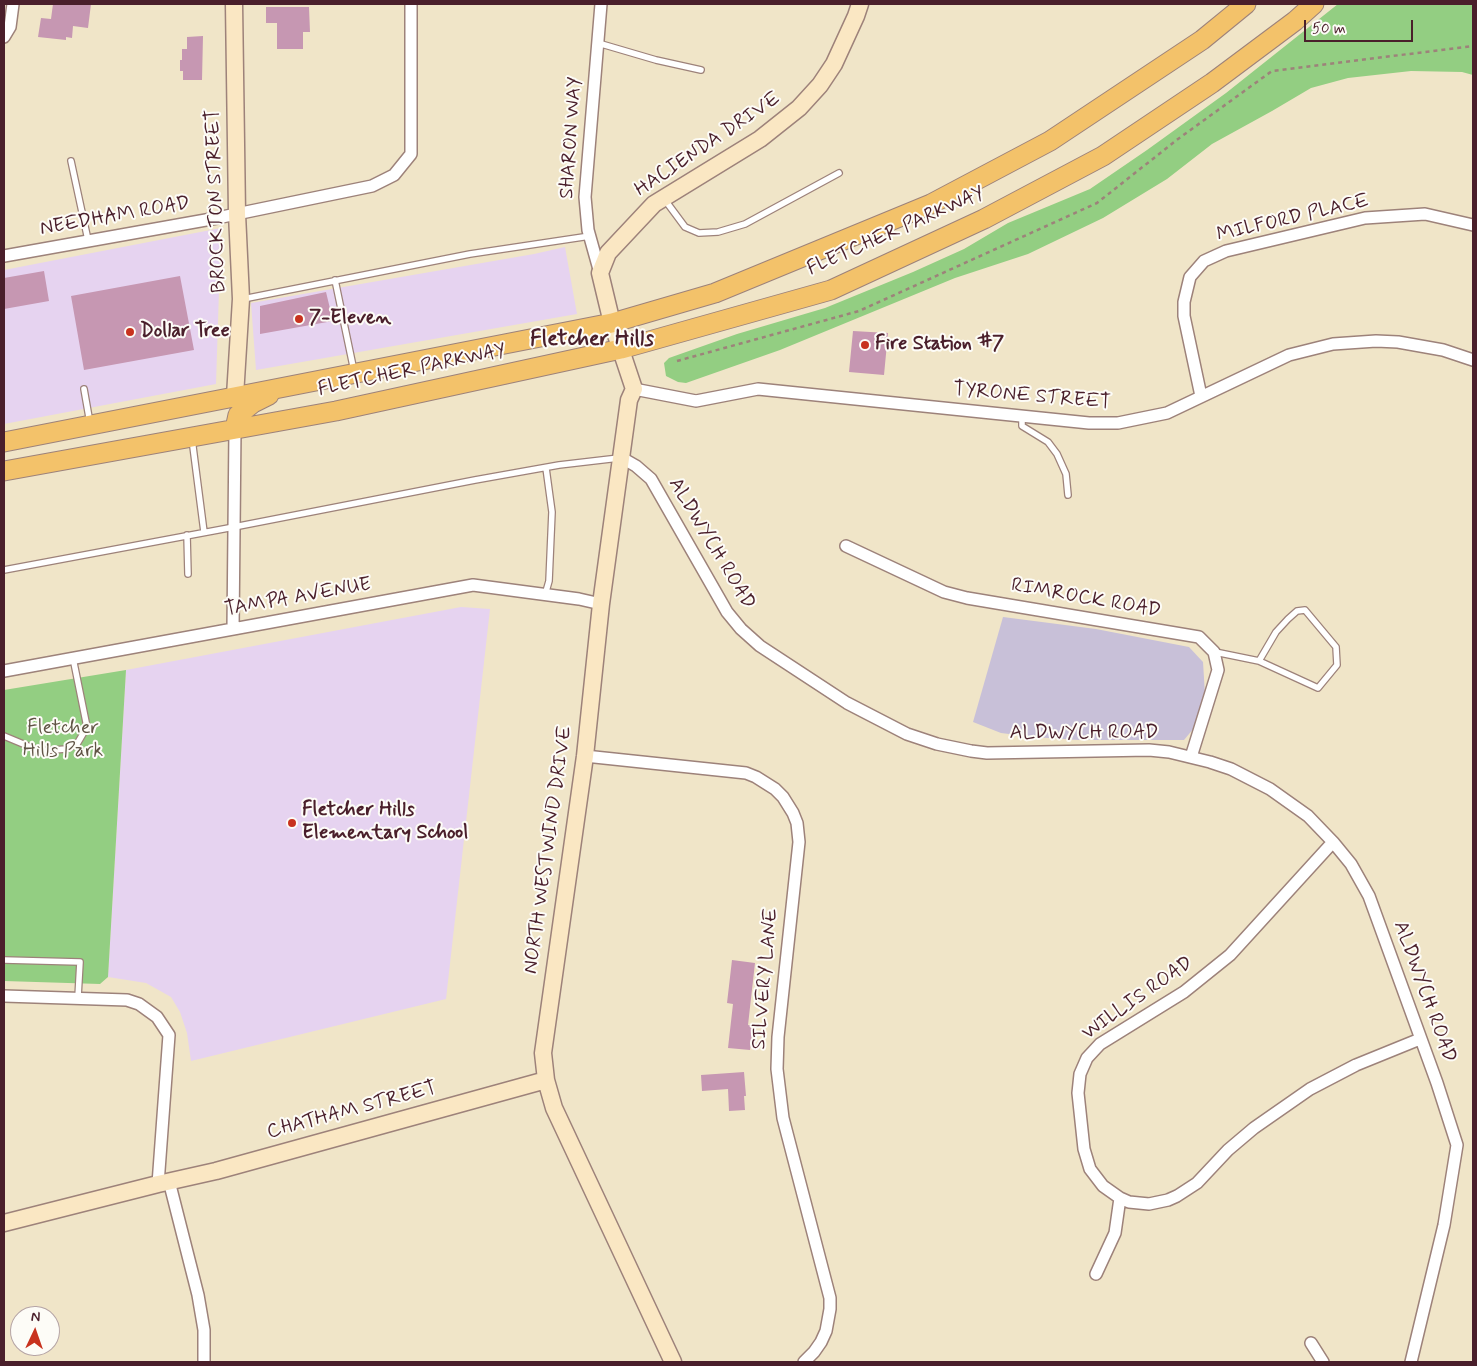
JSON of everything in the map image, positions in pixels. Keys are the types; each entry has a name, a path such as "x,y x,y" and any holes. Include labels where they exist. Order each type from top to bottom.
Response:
{"main road":[{"name":"FLETCHER PARKWAY","path":"4,442 612,323 715,293 931,204 1050,142 1202,40 1246,4"},
{"name":"FLETCHER PARKWAY","path":"4,471 336,411 621,349 831,290 984,219 1103,156 1212,83 1314,4"},
{"path":"235,429 238,415 253,404 286,386"},
{"path":"192,437 223,419 235,396"}],"street":[{"path":"4,37 10,27 13,4"},
{"name":"BROCKTON STREET","path":"234,4 237,214 241,299 235,396"},
{"name":"NEEDHAM ROAD","path":"4,256 237,214 372,186 394,175 411,154 411,4"},
{"name":"SHARON WAY","path":"600,273 590,236 585,197 601,4"},
{"name":"HACIENDA DRIVE","path":"600,273 608,253 654,204 760,139 799,108 820,86 834,64 860,4"},
{"name":"MILFORD PLACE","path":"1201,396 1184,316 1184,302 1190,277 1204,261 1226,251 1365,218 1425,214 1473,225"},
{"path":"600,273 612,323 634,389"},
{"name":"TYRONE STREET","path":"634,389 696,401 758,389 1089,423 1118,423 1167,413 1289,355 1333,344 1376,341 1398,342 1443,350 1473,360"},
{"name":"NORTH WESTWIND DRIVE","path":"634,389 629,400 601,604 585,756 543,1053 546,1080 554,1108 673,1362"},
{"path":"233,628 235,429"},
{"name":"ALDWYCH ROAD","path":"622,458 636,466 651,479 727,612 741,629 760,646 847,703 907,734 937,744 970,751 988,753 1128,749 1169,752 1191,757 1231,769 1270,789 1308,816 1333,842 1351,864 1369,896 1457,1145 1444,1225 1411,1362"},
{"name":"RIMROCK ROAD","path":"846,546 944,592 967,598 1199,637 1214,652"},
{"name":"TAMPA AVENUE","path":"4,671 474,585 545,596 579,599 601,604"},
{"path":"1191,757 1218,670 1214,652"},
{"name":"SILVERY LANE","path":"585,756 746,773 775,789 783,797 793,813 799,842 778,1037 777,1069 783,1118 830,1298 826,1331 814,1352 804,1362"},
{"name":"WILLIS ROAD","path":"1333,842 1230,955 1184,992 1100,1044 1087,1058 1080,1074 1078,1093 1086,1160 1093,1174 1103,1186 1120,1198 1139,1204 1158,1203 1177,1196 1197,1183 1228,1150 1254,1128 1310,1089 1356,1065 1420,1039"},
{"path":"4,996 127,1000 139,1004 157,1018 169,1035 163,1182 200,1304 204,1330 204,1362"},
{"name":"CHATHAM STREET","path":"4,1223 163,1182 216,1171 546,1080"},
{"path":"1096,1274 1114,1233 1120,1198"},
{"path":"1311,1343 1323,1362"}],"lane":[{"path":"598,43 656,60 701,70"},
{"path":"71,161 88,240"},
{"path":"664,198 685,227 699,233 718,232 745,224 839,173"},
{"path":"241,299 470,254 590,236"},
{"path":"335,280 354,373"},
{"path":"84,389 91,425"},
{"path":"1022,416 1022,426 1048,442 1057,454 1066,474 1068,495"},
{"path":"192,437 204,532"},
{"path":"4,570 464,482 598,460 622,458"},
{"path":"545,596 549,581 552,512 546,468"},
{"path":"187,535 188,574"},
{"path":"1214,652 1259,661 1318,688 1337,665 1336,647 1306,610 1297,612 1276,632 1259,661"},
{"path":"4,736 40,751 66,749 77,744 86,727 73,658"},
{"path":"4,960 80,962 78,998"}],"path":[{"path":"677,361 859,312 1097,202 1178,139 1272,71 1473,46"}],"shaded area":[{"path":"221,228 216,384 4,424 4,270"},
{"path":"565,247 577,314 256,370 251,303"},
{"name":"Fletcher Hills Elementary School","path":"461,607 490,609 446,999 191,1061 187,1033 180,1012 171,997 146,983 108,977 126,670"},
{"path":"1003,617 1096,629 1189,647 1203,662 1205,695 1194,728 1184,740 1079,740 1001,733 973,722"}],"green space":[{"path":"1338,4 1473,4 1473,75 1462,72 1411,71 1348,78 1311,88 1212,144 1167,179 1103,218 1028,254 955,278 780,350 686,383 678,382 666,376 664,363 669,358 737,334 825,308 913,272 964,249 1008,223 1090,189 1226,93"},
{"name":"Fletcher Hills Park","path":"126,670 108,977 100,984 4,981 4,690"}],"building":[{"path":"53,4 91,4 88,28 73,26 72,38 66,37 66,40 38,37 41,18 51,19"},
{"path":"266,7 309,7 310,32 303,32 303,49 277,49 277,23 266,23"},
{"path":"203,36 202,80 183,80 183,71 180,71 180,60 182,60 182,49 187,49 187,37"},
{"path":"44,271 49,301 4,309 4,278"},
{"path":"180,276 194,350 84,370 71,296"},
{"path":"326,292 333,321 260,334 260,306"},
{"name":"Fire Station #7","path":"853,331 888,333 884,375 849,372"},
{"path":"732,960 755,963 748,1025 753,1026 750,1050 728,1048 733,1004 727,1003"},
{"path":"744,1072 745,1110 729,1111 728,1089 702,1091 701,1075"}],"place":[{"name":"7-Eleven","path":"299,319"},
{"name":"Dollar Tree","path":"130,332"},
{"name":"Fire Station #7","path":"865,345"},
{"name":"Fletcher Hills Elementary School","path":"292,823"}],"district":[{"name":"Fletcher Hills","path":"592,340"}]}
